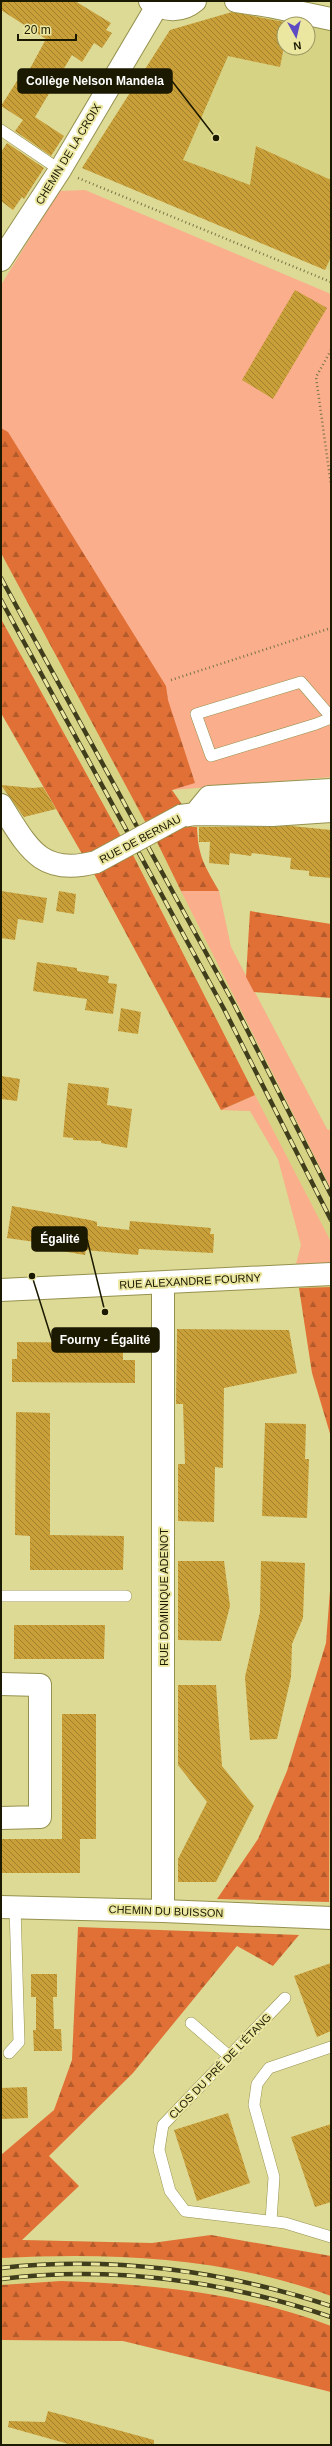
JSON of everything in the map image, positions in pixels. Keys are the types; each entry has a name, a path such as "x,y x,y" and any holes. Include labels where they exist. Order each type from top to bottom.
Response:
{"street":[{"path":"154,3 176,10 195,1"},
{"path":"236,1 269,6 331,19"},
{"name":"CHEMIN DE LA CROIX","path":"1,260 60,170 154,3"},
{"path":"188,815 209,797 331,790"},
{"name":"RUE DE BERNAU","path":"1,805 25,842 49,862 64,867 80,866 96,862 188,815 272,815 331,811"},
{"name":"RUE ALEXANDRE FOURNY","path":"1,1290 331,1274"},
{"name":"RUE DOMINIQUE ADENOT","path":"163,1911 164,1282"},
{"path":"1,1684 40,1684 40,1818 1,1818"},
{"name":"CHEMIN DU BUISSON","path":"8,1907 163,1911 331,1918"}],"lane":[{"path":"1,130 60,170"},
{"path":"301,682 331,717 316,724 211,756 196,714 301,682"},
{"path":"1,1596 126,1596"},
{"path":"8,1907 19,2042 9,2053"},
{"name":"CLOS DU PRÉ DE L'ÉTANG","path":"285,1998 163,2125 158,2150 170,2191 185,2211 286,2223 331,2237"},
{"path":"191,2023 229,2056"},
{"path":"271,2221 274,2176 254,2106 257,2084 269,2068 331,2047"}],"path":[{"path":"60,170 331,282"},
{"path":"331,350 316,377 331,486"},
{"path":"171,680 331,628"}],"shaded area":[{"path":"243,9 276,16 276,56 316,56 316,25 331,28 331,271 82,168 170,30"},
{"path":"85,190 331,294 331,777 172,790 1,501 1,285 59,191"},
{"path":"1,501 138,753 176,795 183,806 187,822 192,827 197,827 198,849 204,865 219,891 231,947 327,1129 331,1131 331,1365 312,1373 296,1264 301,1245 278,1159 250,1111 221,1110 93,872 1,713"},
{"path":"181,891 219,891 231,947 327,1129 331,1131 331,1189"},
{"path":"255,1095 331,1242 331,1264 296,1264 301,1245 278,1159 250,1111 221,1110"},
{"path":"1,2207 22,2240 152,2243 211,2235 331,2256 331,2391 123,2341 1,2340"}],"green space":[{"path":"1,428 8,432 166,686 168,700 195,783 172,790 183,806 148,827 1,553"},
{"path":"1,619 124,842 85,859 1,713"},
{"path":"187,822 192,827 197,827 199,846 203,861 219,891 181,891 156,840"},
{"path":"133,855 255,1095 221,1110 93,872"},
{"path":"250,911 331,924 331,998 254,992 246,977"},
{"path":"331,1287 331,1437 312,1373 299,1288"},
{"path":"331,1577 329,1902 217,1899 258,1839 287,1771 326,1643"},
{"path":"78,1927 299,1935 273,1966 237,1946 133,2073 49,2156 79,2186 22,2240 152,2243 211,2235 331,2256 331,2296 291,2283 251,2273 210,2265 168,2260 85,2256 1,2258 1,2155 54,2110 72,2060"},
{"path":"61,2281 95,2282 198,2292 265,2305 331,2326 331,2392 123,2341 1,2340 1,2285"}],"building":[{"path":"1,1 75,1 111,23 106,30 112,33 102,48 94,43 82,62 72,55 35,117 64,136 51,156 15,131 23,120 1,106 22,73 26,76 46,39 1,10"},
{"path":"232,12 276,20 276,56 282,56 280,67 228,56 183,160 250,185 256,146 331,180 331,257 325,270 82,168 170,30"},
{"path":"7,143 44,168 24,199 22,197 13,210 1,201 1,152"},
{"path":"295,290 327,308 273,399 242,380"},
{"path":"1,785 33,788 43,787 56,809 24,817"},
{"path":"291,826 331,830 331,878 309,876 309,871 290,869 291,858 252,853 251,856 230,853 229,865 209,863 210,842 199,842 199,827"},
{"path":"1,891 47,898 43,923 18,919 15,940 1,938"},
{"path":"59,891 76,894 74,914 56,911"},
{"path":"37,962 77,968 77,971 109,976 108,983 117,984 113,1014 85,1010 87,999 33,991"},
{"path":"121,1008 141,1012 138,1034 118,1031"},
{"path":"1,1076 20,1079 17,1101 1,1099"},
{"path":"68,1083 109,1088 107,1105 132,1109 127,1148 101,1143 101,1141 73,1140 73,1138 63,1137"},
{"path":"12,1206 90,1220 97,1222 97,1226 129,1230 130,1221 211,1228 210,1234 214,1234 213,1253 139,1249 138,1255 86,1250 85,1255 56,1250 56,1245 7,1238"},
{"path":"177,1329 289,1330 297,1373 224,1388 223,1468 215,1467 214,1522 178,1521 178,1464 185,1464 183,1404 176,1404"},
{"path":"17,1342 123,1343 123,1360 135,1360 135,1383 12,1382 12,1359 17,1359"},
{"path":"16,1412 50,1413 50,1535 124,1536 123,1570 30,1570 30,1536 15,1535"},
{"path":"265,1423 306,1424 305,1459 309,1459 307,1518 262,1516"},
{"path":"178,1561 224,1561 230,1606 221,1641 178,1640"},
{"path":"261,1561 305,1563 303,1618 292,1644 291,1677 277,1739 250,1740 245,1677 260,1612"},
{"path":"14,1625 105,1625 104,1659 14,1659"},
{"path":"178,1685 216,1685 222,1766 254,1806 216,1882 178,1882 178,1859 207,1802 178,1765"},
{"path":"62,1714 96,1714 96,1839 80,1839 80,1873 1,1873 1,1839 62,1839"},
{"path":"331,1963 331,2031 317,2037 294,1976"},
{"path":"31,1974 57,1974 57,1997 53,1997 54,2029 61,2029 62,2051 34,2051 33,2030 36,2030 36,1997 31,1997"},
{"path":"27,2087 28,2118 1,2119 1,2088"},
{"path":"228,2113 250,2183 197,2201 174,2130"},
{"path":"331,2124 331,2202 315,2207 291,2137"},
{"path":"48,2411 154,2440 154,2445 72,2445 8,2427 9,2421 45,2422"}],"railway":[{"path":"1,578 234,1004 331,1195"},
{"path":"1,600 224,1009 331,1220"},
{"path":"1,2268 84,2264 168,2269 209,2275 250,2284 331,2306"},
{"path":"1,2279 43,2275 85,2274 127,2275 168,2279 210,2285 251,2294 291,2304 331,2317"}],"place":[{"name":"Collège Nelson Mandela","path":"216,138"},
{"name":"Fourny - Égalité","path":"32,1276"},
{"name":"Égalité","path":"105,1312"}]}
